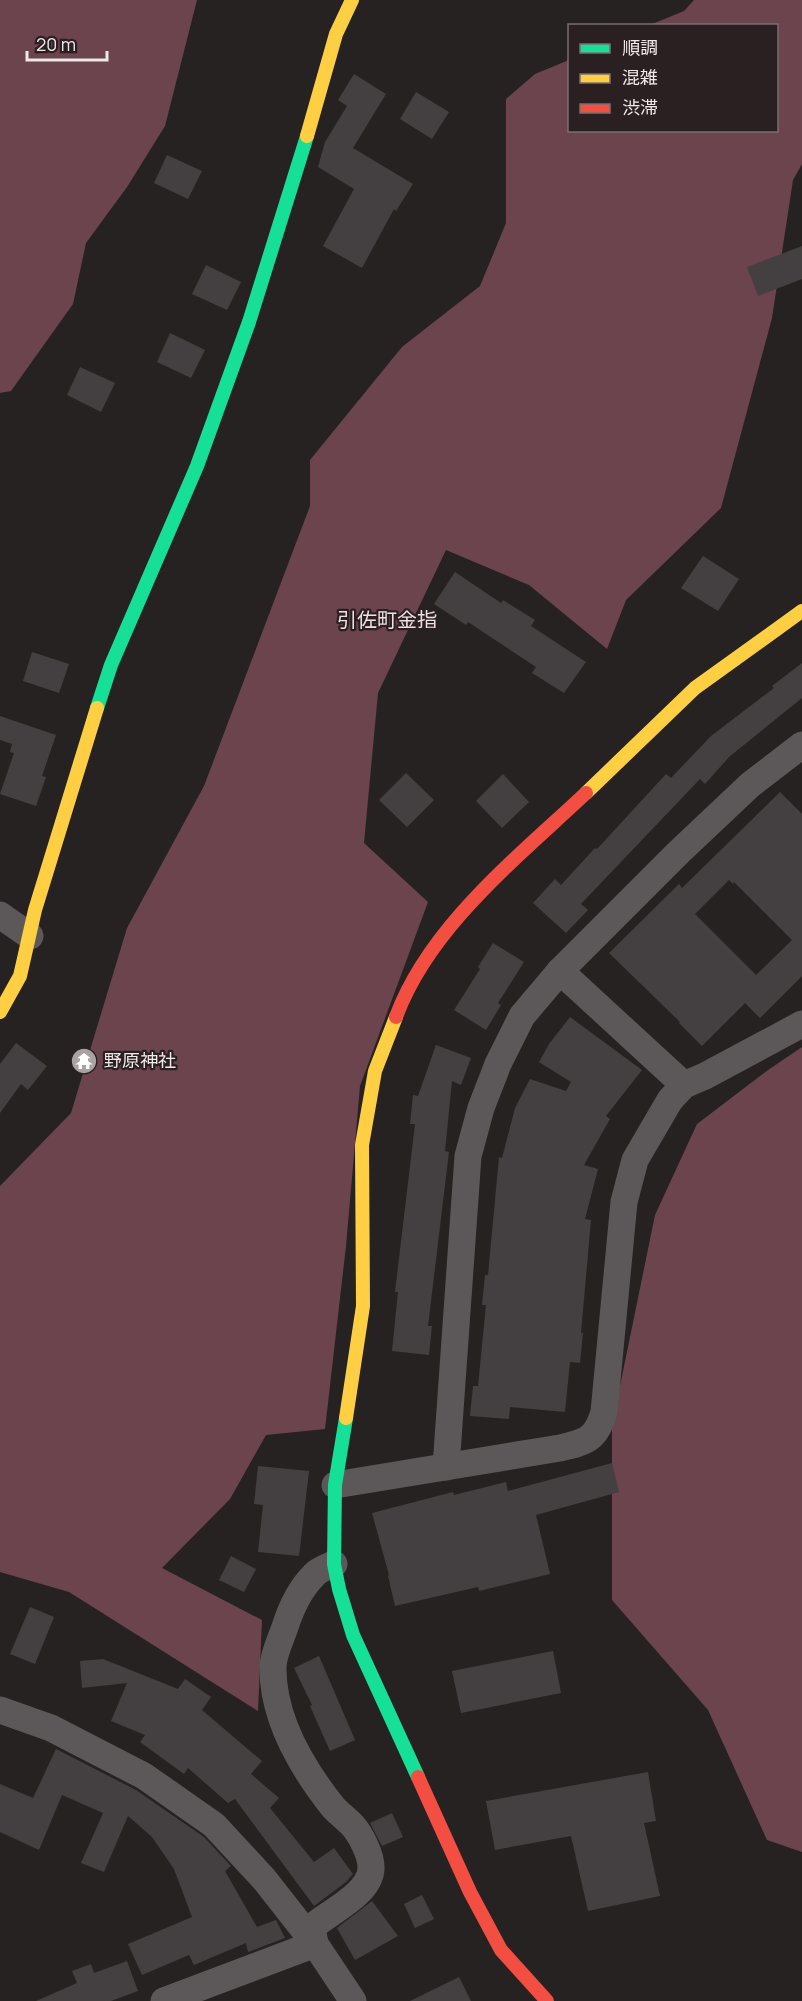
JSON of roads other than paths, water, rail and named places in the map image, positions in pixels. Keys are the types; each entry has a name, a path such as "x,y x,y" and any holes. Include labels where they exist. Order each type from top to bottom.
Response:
{"street":[{"path":"0,1012 20,976 62,818 111,665 197,466 245,333 294,183 336,34 351,0"},
{"path":"547,2001 501,1950 470,1892 353,1635 334,1564 335,1485 363,1306 362,1146 375,1071 400,1002 439,938 484,890 695,688 802,611"},
{"path":"446,1467 468,1156 481,1108 498,1064 522,1016 560,971 742,792 802,745"},
{"path":"0,915 30,936"},
{"path":"560,971 684,1085"},
{"path":"335,1485 560,1448 584,1443 595,1434 604,1412 624,1202 635,1160 670,1100 684,1085 802,1026"},
{"path":"315,1944 312,1927 352,1899 367,1882 372,1868 365,1846 354,1826 334,1808 303,1764 294,1746 280,1712 273,1665 277,1646 291,1607 314,1574 334,1564"},
{"path":"0,1710 51,1728 144,1776 214,1825 264,1879 315,1944 352,2001"},
{"path":"164,2001 315,1944"}],"place":[{"name":"野原神社","path":"84,1061"}],"district":[{"name":"引佐町金指","path":"387,620"}]}
